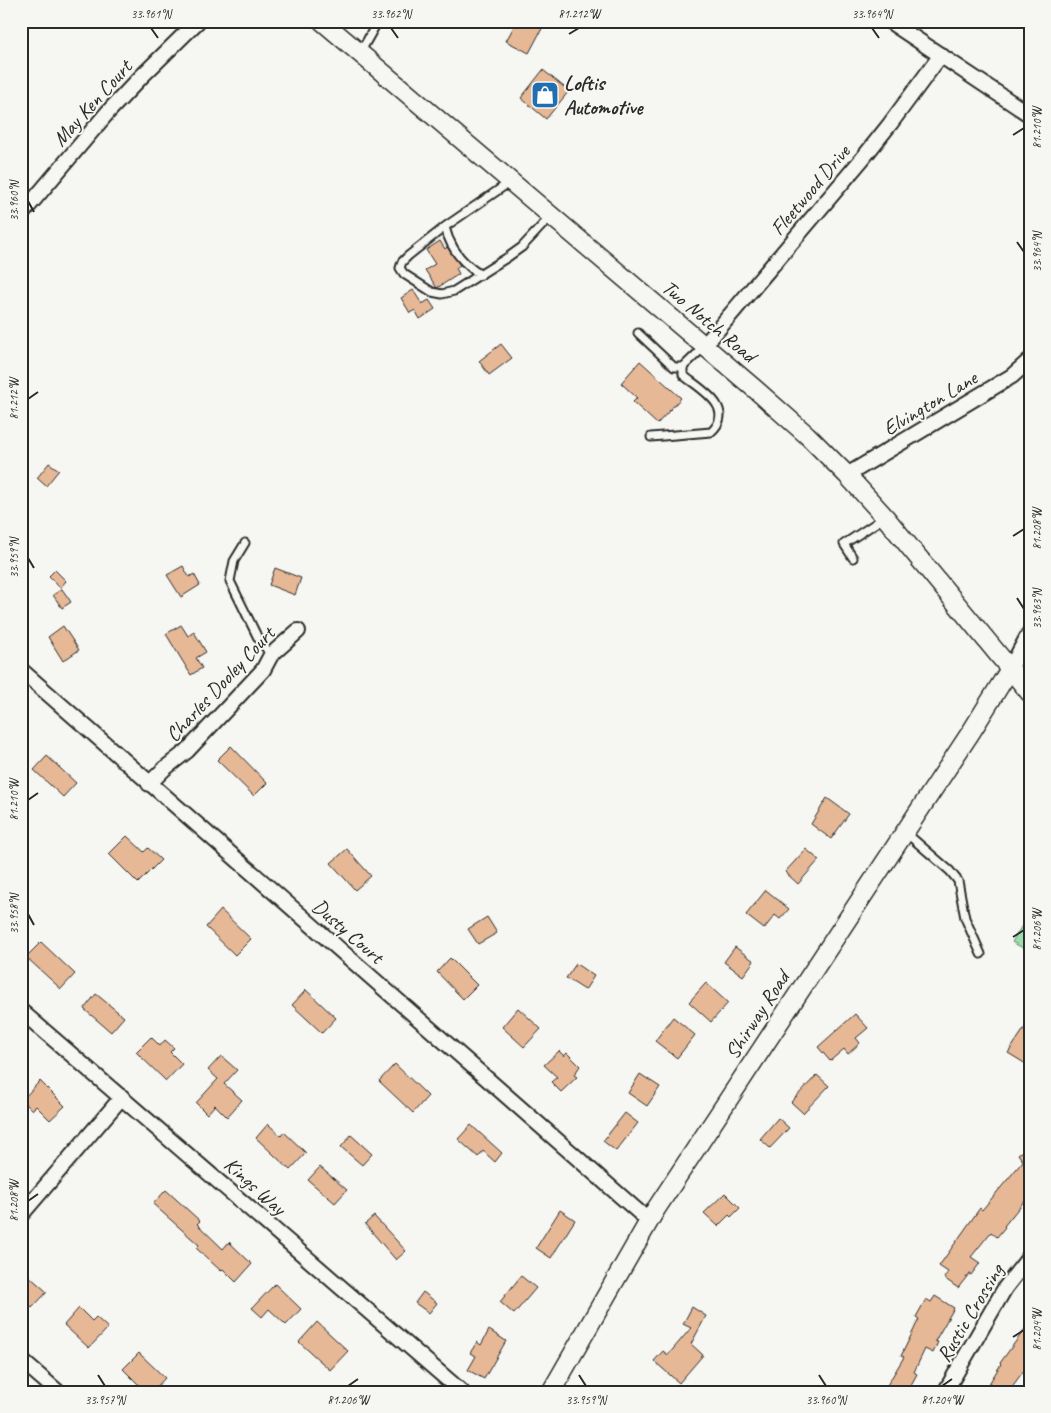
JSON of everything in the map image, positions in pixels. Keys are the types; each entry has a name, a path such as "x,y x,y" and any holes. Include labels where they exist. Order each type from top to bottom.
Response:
{"street":[{"name":"May Ken Court","path":"21,215 108,112 198,21"},
{"name":"Two Notch Road","path":"322,21 807,435 848,475 885,517 1030,693"},
{"path":"889,21 1030,115"},
{"name":"Fleetwood Drive","path":"704,346 863,158 941,55"},
{"name":"Elvington Lane","path":"848,475 1012,376 1030,360"},
{"name":"Charles Dooley Court","path":"150,784 164,769 187,751 244,692 263,670 271,655 298,631"},
{"path":"1010,669 1030,632"},
{"name":"Shirway Road","path":"551,1392 649,1221 688,1159 744,1077 1010,669"},
{"name":"Dusty Court","path":"21,670 649,1221"},
{"name":"Kings Way","path":"21,1011 462,1392"},
{"path":"21,1215 122,1097"},
{"name":"Rustic Crossing","path":"945,1392 1005,1288 1030,1256"},
{"path":"21,1360 58,1392"}],"lane":[{"path":"360,53 378,21"},
{"path":"510,182 445,227 402,262 400,268 404,274 432,292 442,294 454,291 522,247 551,216"},
{"path":"445,227 448,239 464,262 481,275"},
{"path":"638,333 674,367 683,366 704,346"},
{"path":"651,437 712,432 719,425 721,413 717,403 683,375 683,366"},
{"path":"853,558 844,544 885,517"},
{"path":"245,543 234,562 230,581 258,638 271,655"},
{"path":"905,831 950,870 958,881 965,918 981,954"}],"green space":[{"path":"1030,912 1030,952 1012,942"}],"building":[{"path":"517,21 546,21 529,53 506,41"},
{"name":"Loftis Automotive","path":"543,70 569,91 546,119 521,98"},
{"path":"440,241 445,249 447,247 460,265 456,268 459,274 437,288 425,270 435,264 426,250"},
{"path":"413,290 422,304 429,300 435,309 420,319 415,310 410,313 401,298"},
{"path":"501,344 512,358 489,375 479,361"},
{"path":"640,361 681,398 657,424 633,402 637,398 621,383"},
{"path":"49,463 59,470 46,486 37,478"},
{"path":"183,566 189,577 194,574 200,585 181,597 167,575"},
{"path":"275,568 301,578 295,595 269,585"},
{"path":"55,570 66,581 60,588 49,576"},
{"path":"62,589 71,602 62,608 53,595"},
{"path":"181,625 188,636 194,632 206,652 196,658 202,668 191,675 166,634"},
{"path":"63,626 79,650 63,661 48,637"},
{"path":"231,746 267,783 254,796 217,760"},
{"path":"47,756 76,783 63,797 34,770"},
{"path":"827,798 849,814 831,839 811,824"},
{"path":"127,836 144,852 148,848 161,860 138,883 109,854"},
{"path":"347,849 371,876 355,890 331,863"},
{"path":"806,849 819,860 798,884 785,872"},
{"path":"766,890 789,909 780,919 775,915 764,929 746,915"},
{"path":"221,910 251,939 235,955 206,927"},
{"path":"487,917 497,933 478,944 468,929"},
{"path":"41,942 75,974 61,989 26,957"},
{"path":"735,947 754,961 743,976 724,962"},
{"path":"450,958 477,985 463,999 437,972"},
{"path":"576,964 594,976 585,990 566,978"},
{"path":"706,983 728,1003 711,1022 689,1002"},
{"path":"306,990 336,1018 322,1033 292,1005"},
{"path":"96,994 124,1017 111,1032 84,1009"},
{"path":"518,1008 541,1029 524,1047 502,1027"},
{"path":"855,1014 868,1028 856,1038 860,1043 848,1054 844,1049 830,1061 818,1047"},
{"path":"673,1017 695,1035 677,1058 655,1041"},
{"path":"1030,1020 1030,1058 1026,1064 1008,1053"},
{"path":"151,1037 160,1046 165,1040 174,1048 170,1052 182,1064 166,1081 136,1052"},
{"path":"559,1051 564,1056 567,1053 580,1066 574,1075 577,1077 561,1092 551,1082 557,1077 544,1065"},
{"path":"221,1056 237,1070 224,1084 242,1100 227,1117 215,1105 207,1114 196,1103 218,1079 208,1070"},
{"path":"395,1064 428,1096 413,1113 379,1081"},
{"path":"640,1074 660,1087 647,1106 628,1093"},
{"path":"817,1075 829,1086 803,1113 791,1102"},
{"path":"40,1081 65,1106 50,1120 36,1106 32,1110 22,1100"},
{"path":"625,1113 638,1123 616,1151 603,1141"},
{"path":"778,1118 789,1128 770,1148 760,1139"},
{"path":"268,1124 281,1136 284,1132 306,1153 290,1170 256,1138"},
{"path":"471,1125 502,1153 495,1162 483,1151 478,1157 458,1139"},
{"path":"351,1135 372,1154 362,1165 341,1147"},
{"path":"1030,1146 1030,1194 997,1237 991,1232 971,1257 980,1263 958,1288 944,1278 948,1272 939,1266 980,1208 982,1210 1023,1161 1018,1154"},
{"path":"320,1167 347,1190 335,1203 308,1180"},
{"path":"166,1190 200,1221 197,1224 223,1249 229,1242 252,1264 236,1282 196,1248 199,1245 153,1204"},
{"path":"725,1193 740,1208 731,1217 729,1215 718,1226 704,1213"},
{"path":"560,1210 575,1220 551,1258 536,1248"},
{"path":"374,1216 406,1251 396,1260 365,1224"},
{"path":"21,1269 47,1292 32,1308 21,1298"},
{"path":"521,1276 536,1288 514,1314 500,1302"},
{"path":"275,1284 301,1309 286,1325 269,1309 262,1317 252,1308"},
{"path":"423,1292 437,1303 429,1313 415,1303"},
{"path":"935,1296 954,1308 935,1341 938,1342 933,1353 925,1349 914,1372 917,1374 907,1392 883,1392 904,1357 901,1356 919,1319 916,1317 926,1299 931,1302"},
{"path":"692,1307 706,1316 691,1344 703,1355 679,1383 654,1361 663,1351 668,1355 691,1328 683,1324"},
{"path":"79,1308 92,1321 96,1317 108,1328 89,1348 64,1325"},
{"path":"317,1322 348,1351 330,1370 299,1342"},
{"path":"1030,1322 1030,1373 1025,1369 1008,1392 984,1392 1000,1363"},
{"path":"489,1330 506,1341 484,1379 468,1370 476,1356 470,1353 477,1342 481,1345"},
{"path":"139,1353 165,1378 152,1392 146,1392 123,1369"}],"place":[{"name":"Loftis Automotive","path":"545,95"}]}
